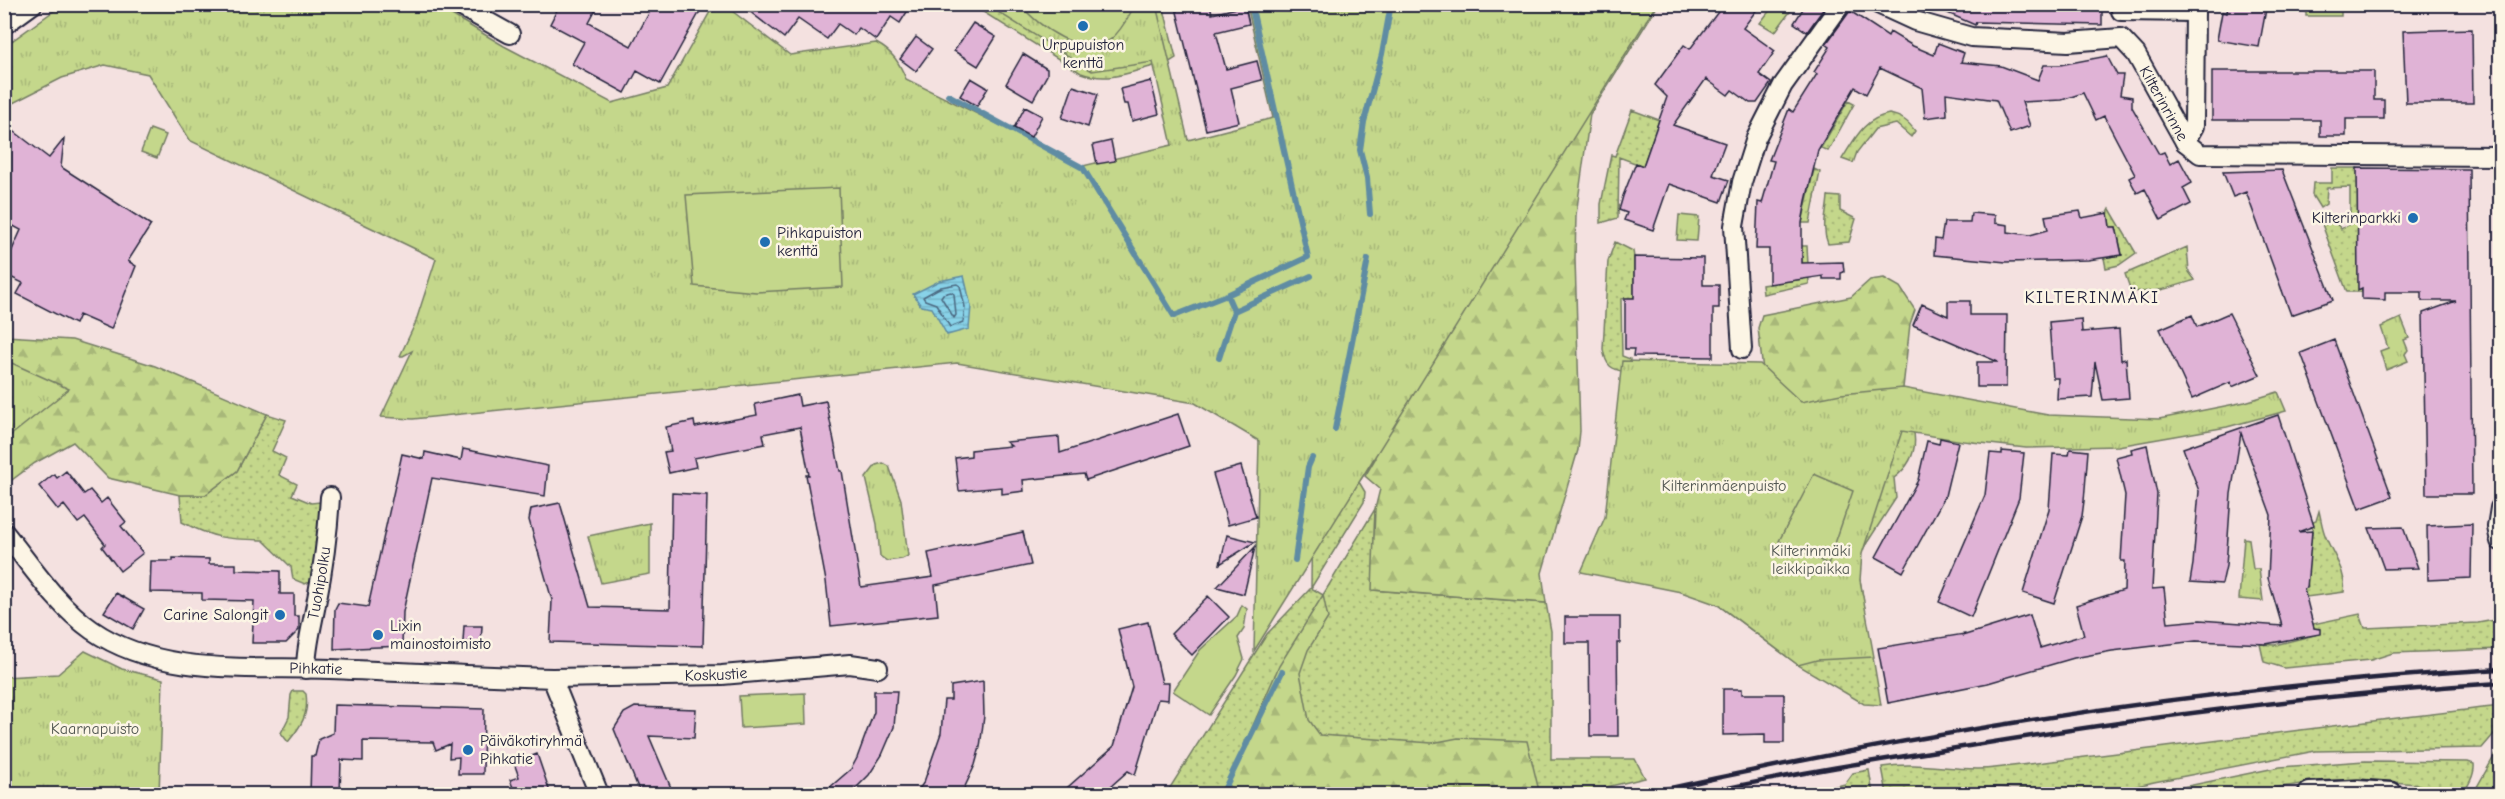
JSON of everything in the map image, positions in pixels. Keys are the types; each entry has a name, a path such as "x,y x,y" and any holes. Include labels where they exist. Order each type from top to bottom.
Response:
{"street":[{"path":"4,25 33,4"},
{"path":"456,4 510,34"},
{"path":"1742,349 1734,226 1740,190 1756,138 1782,85 1841,4"},
{"name":"Kilterinrinne","path":"1878,4 1916,21 1971,37 2068,42 2121,38 2136,54 2186,142 2200,154 2500,156"},
{"path":"2121,11 2195,11 2194,126 2186,142"},
{"name":"Tuohipolku","path":"306,669 306,651 317,601 330,497"},
{"path":"2500,508 2497,527 2500,541"},
{"name":"Pihkatie","path":"4,532 70,613 93,631 134,651 186,663 248,668 552,678"},
{"name":"Koskustie","path":"552,678 722,675 850,664 878,668"},
{"path":"552,678 599,795"},
{"path":"2319,794 2357,792 2391,795"}],"green space":[{"path":"62,5 435,5 504,46 612,103 667,88 710,12 728,8 790,55 876,43 895,58 906,79 1083,166 1172,145 1153,62 1092,71 987,5 1156,5 1188,140 1273,118 1247,5 1656,5 1254,651 1259,441 1195,403 957,363 413,419 381,417 412,351 400,356 415,324 436,259 189,140 148,74 105,65 62,78 5,107 5,46"},
{"path":"972,5 1021,5 1127,19 1157,65 1110,77 1081,73"},
{"name":"Urpupuiston kenttä","path":"1021,5 1128,5 1133,8 1114,36 1100,44 1088,46 1062,38 1050,31"},
{"path":"1128,5 1163,5 1176,58 1168,63"},
{"path":"1402,5 1658,5 1590,114 1576,215 1575,259 1580,431 1578,450 1542,573 1546,603 1372,590 1375,509 1380,489 1365,476 1375,459 1371,422"},
{"path":"1774,5 1795,5 1775,32 1760,23"},
{"path":"2306,5 2341,5 2341,16 2306,16"},
{"path":"1848,101 1854,104 1828,151 1821,148"},
{"path":"1632,110 1659,120 1643,166 1619,157 1618,218 1601,223 1601,204 1611,155 1615,156"},
{"path":"1889,114 1910,124 1915,131 1911,137 1896,124 1875,129 1857,152 1853,163 1842,159 1866,125"},
{"path":"150,129 166,135 157,158 141,152"},
{"path":"2332,168 2357,168 2362,292 2347,292 2322,224 2332,218 2341,229 2350,223 2350,187 2327,188 2326,204 2320,208 2312,195 2313,183 2332,183"},
{"path":"1814,169 1820,172 1810,223 1802,223"},
{"name":"Pihkapuiston kenttä","path":"839,188 843,287 756,292 694,286 686,195"},
{"path":"1828,196 1840,197 1840,211 1856,219 1849,242 1828,244 1825,226"},
{"path":"2110,209 2136,253 2119,265 2106,268 2104,258 2122,254 2116,227 2110,227 2108,213"},
{"path":"1679,215 1699,217 1697,241 1677,240"},
{"path":"1615,242 1633,251 1634,257 1634,298 1621,299 1622,356 1630,359 1628,373 1610,366 1603,349 1608,261"},
{"path":"1801,246 1807,246 1809,284 1763,294 1762,285 1803,279"},
{"path":"2187,247 2189,272 2195,280 2156,291 2131,291 2125,274"},
{"path":"1884,278 1900,287 1915,310 1910,324 1903,388 1908,399 1825,415 1787,397 1764,379 1758,328 1762,315 1851,297 1870,280"},
{"path":"2401,318 2409,338 2404,340 2408,350 2405,354 2408,361 2386,370 2380,351 2388,348 2381,327"},
{"path":"5,336 72,340 155,366 267,414 237,471 205,495 180,495 108,478 73,442 35,463 5,485"},
{"path":"5,360 69,389 5,440"},
{"name":"Kilterinmäenpuisto","path":"1622,361 1760,364 1801,402 1841,394 1903,388 2048,415 2159,419 2245,402 2278,392 2286,411 2227,427 2118,446 2026,448 1902,431 1862,554 1860,580 1874,657 1817,660 1798,665 1718,605 1681,592 1581,572 1605,517"},
{"path":"267,414 286,420 272,451 286,458 279,475 297,484 292,495 311,503 320,502 312,581 305,584 293,579 291,567 263,540 221,537 182,522 180,495 205,495 237,471"},
{"path":"1371,422 1375,459 1359,482 1365,492 1364,502 1311,588 1312,485"},
{"name":"Kilterinmäki leikkipaikka","path":"1913,428 1915,442 1912,456 1905,468 1894,478 1896,498 1861,552 1856,577 1860,580 1881,705 1864,704 1798,665 1718,605 1820,452"},
{"path":"883,463 889,466 901,500 908,556 887,561 880,556 877,524 866,478 876,465"},
{"path":"1814,474 1853,491 1828,564 1779,541"},
{"path":"1375,509 1373,590 1546,603 1551,631 1551,759 1635,759 1645,778 1577,794 1166,794 1267,634 1311,588 1323,595"},
{"path":"2319,511 2324,532 2341,570 2344,592 2306,597 2304,589 2308,587 2305,571 2308,570 2313,522 2316,521"},
{"path":"650,523 650,574 601,583 588,536"},
{"path":"2244,538 2249,539 2253,569 2259,569 2263,601 2239,599"},
{"path":"1323,595 1328,618 1308,650 1300,673 1309,720 1320,735 1432,743 1458,738 1527,741 1539,791 1525,794 1223,794 1279,666"},
{"path":"1242,605 1247,609 1244,629 1238,638 1244,659 1209,715 1173,691 1200,650 1237,616"},
{"path":"2360,614 2365,628 2478,623 2500,619 2500,649 2393,653 2371,660 2284,668 2264,662 2260,644 2275,645 2315,635 2313,624"},
{"name":"Kaarnapuisto","path":"85,651 122,669 163,679 159,794 5,794 5,677 58,674"},
{"path":"293,691 303,691 307,701 300,725 288,742 281,733 289,717"},
{"path":"805,693 806,724 741,728 739,696"},
{"path":"2500,706 2500,727 2482,748 2315,751 2104,794 2063,794 1994,787 1949,794 1887,794 1882,767 1911,765 1967,769 1995,768"},
{"path":"2500,746 2500,794 2473,794"},
{"path":"2365,761 2468,762 2474,764 2474,768 2461,794 2446,794 2416,784 2360,779 2324,781 2231,794 2149,794 2280,767"},
{"path":"1869,770 1873,794 1804,794 1845,784 1853,773"}],"water":[{"path":"964,276 971,306 969,329 947,335 932,308 921,306 913,294 939,281"}],"building":[{"path":"560,4 599,4 589,23 631,46 654,4 704,4 660,84 637,71 625,93 572,64 584,42 550,24"},
{"path":"740,4 912,4 900,23 891,17 876,40 859,28 854,35 838,24 827,39 798,19 784,38"},
{"path":"1175,4 1210,4 1212,14 1245,6 1249,24 1216,32 1226,69 1257,61 1262,80 1231,88 1239,122 1206,130"},
{"path":"1724,4 1761,4 1743,28 1775,51 1759,74 1771,83 1757,103 1750,103 1732,90 1728,95 1706,79 1673,125 1725,143 1713,175 1729,180 1721,202 1669,184 1653,230 1624,220 1627,213 1619,210 1623,196 1636,163 1643,166 1667,97 1655,85 1684,45 1690,49"},
{"path":"1806,4 1827,4 1807,32 1794,23"},
{"path":"1927,4 2102,8 2102,25 1976,22 1975,25"},
{"path":"2228,4 2267,4 2259,47 2217,40 2222,12 2227,13"},
{"path":"1850,11 1888,36 1890,32 1934,55 1938,43 1964,53 1961,62 2001,66 2038,80 2044,65 2060,65 2107,56 2117,75 2123,75 2120,95 2132,97 2132,107 2159,154 2164,152 2170,164 2179,159 2192,183 2183,188 2191,204 2161,220 2145,189 2137,193 2129,178 2135,175 2104,116 2096,120 2083,93 2062,100 2022,102 2030,126 2010,133 1996,100 1946,93 1947,115 1925,118 1922,88 1880,68 1866,94 1855,87 1818,150 1806,201 1802,223 1802,263 1843,262 1844,272 1841,273 1841,279 1823,279 1823,276 1769,284 1769,249 1756,249 1758,202 1762,203 1774,161 1769,160 1789,109 1793,112 1817,74 1814,72 1830,47 1826,44"},
{"path":"973,23 996,37 978,66 954,51"},
{"path":"2472,29 2473,103 2406,103 2403,31"},
{"path":"916,37 932,49 916,71 900,59"},
{"path":"1023,54 1047,69 1047,75 1033,100 1006,84"},
{"path":"2212,71 2374,71 2374,100 2384,100 2384,119 2346,119 2346,136 2320,136 2320,120 2212,120"},
{"path":"971,78 988,88 977,106 960,96"},
{"path":"1151,81 1159,114 1132,121 1128,104 1124,104 1120,89"},
{"path":"1073,86 1098,94 1088,127 1062,118"},
{"path":"1025,107 1042,116 1031,137 1014,128"},
{"path":"11,129 49,158 64,139 61,167 151,225 128,261 136,266 111,329 79,315 75,324 17,294 23,283 4,274 4,268 21,230 4,221 4,141"},
{"path":"1111,141 1115,161 1097,164 1093,145"},
{"path":"2357,168 2469,169 2472,494 2426,494 2423,313 2456,301 2422,301 2422,292 2385,292 2385,300 2362,299 2362,288 2358,290"},
{"path":"2282,170 2333,300 2291,315 2246,192 2233,197 2223,172"},
{"path":"2080,211 2082,218 2108,213 2110,227 2116,227 2122,255 2088,260 2006,262 1934,255 1935,239 1941,240 1944,222 1970,222 1971,213 1995,215 1995,223 2008,225 2008,232 2030,235 2048,230 2045,216"},
{"path":"1634,257 1703,258 1703,285 1719,285 1719,308 1713,308 1713,357 1633,356 1634,349 1625,349 1625,298 1634,298"},
{"path":"1948,301 1970,301 1970,315 2007,315 2006,387 1977,387 1977,362 1998,362 1913,325 1922,304 1948,316"},
{"path":"2229,313 2260,375 2232,387 2231,382 2192,399 2160,329 2192,315 2197,327"},
{"path":"2081,319 2082,332 2119,329 2121,360 2126,359 2129,398 2103,400 2095,362 2092,397 2057,399 2058,378 2053,378 2049,322"},
{"path":"2334,340 2392,497 2359,509 2301,353"},
{"path":"798,395 800,406 826,401 840,471 842,471 861,587 933,577 928,553 1023,532 1031,565 935,585 938,615 831,626 826,581 806,475 809,475 800,427 763,434 765,444 694,458 696,467 669,473 664,452 671,451 666,427 694,421 695,427 757,415 755,404"},
{"path":"1178,414 1189,446 1086,480 1084,474 1023,480 1024,491 1002,494 1002,487 959,491 955,458 971,456 971,450 1011,446 1006,442 1059,437 1060,453"},
{"path":"2278,415 2314,526 2298,532 2312,531 2307,588 2304,589 2314,628 2320,629 2320,634 2266,644 2196,641 2112,651 2074,658 1988,683 1888,703 1878,648 1964,634 1962,636 2030,615 2040,648 2084,635 2076,605 2124,590 2125,561 2121,561 2125,495 2116,457 2132,453 2131,449 2147,445 2157,494 2152,589 2164,588 2168,623 2200,620 2282,626 2268,578 2271,515 2241,433 2231,494 2226,566 2222,584 2190,582 2199,491 2183,448"},
{"path":"1940,438 1958,442 1945,496 1903,572 1876,557 1918,480 1927,441 1939,444"},
{"path":"463,449 548,466 545,496 432,478 403,612 402,646 334,649 335,609 338,603 368,607 402,454 424,459 425,452 461,460"},
{"path":"2070,449 2088,451 2084,501 2082,516 2054,603 2023,593 2049,509 2053,454 2069,455"},
{"path":"2002,451 2024,453 2019,498 1971,617 1939,602 1985,495 1990,453 2002,454"},
{"path":"1241,466 1256,517 1228,525 1213,474"},
{"path":"66,471 84,494 90,490 101,503 107,498 126,522 121,526 143,553 120,571 102,547 105,544 85,518 78,523 64,505 58,510 39,486 54,474 57,478"},
{"path":"672,493 707,495 703,646 550,642 552,600 529,520 531,509 560,503 590,607 670,609"},
{"path":"2472,524 2471,578 2428,580 2427,526"},
{"path":"2403,527 2418,568 2384,569 2369,528"},
{"path":"1227,535 1255,542 1220,564"},
{"path":"1255,547 1244,594 1217,587"},
{"path":"173,558 209,559 209,564 236,564 236,570 280,571 280,594 294,594 294,616 299,616 299,630 286,643 252,643 254,601 202,600 202,593 150,592 151,561 173,561"},
{"path":"116,593 144,609 133,629 104,612"},
{"path":"1208,596 1229,617 1192,655 1171,634"},
{"path":"1565,617 1620,617 1620,643 1617,643 1618,736 1590,736 1589,643 1565,643"},
{"path":"1148,622 1162,683 1169,683 1168,700 1158,699 1135,775 1128,771 1101,795 1059,795 1114,746 1132,687 1118,629"},
{"path":"464,626 482,626 481,642 463,642"},
{"path":"983,681 984,716 980,747 975,765 961,795 915,795 924,782 941,733 944,700 951,700 951,686"},
{"path":"1723,689 1742,689 1742,694 1784,694 1784,743 1765,743 1765,734 1723,735"},
{"path":"874,691 897,691 894,727 882,755 869,775 849,795 821,795 851,769 857,758 874,712"},
{"path":"334,705 484,709 483,774 458,774 459,757 449,758 450,744 436,750 433,742 363,741 363,761 341,760 340,795 310,795 311,756 315,756 319,739 333,733"},
{"path":"635,707 696,709 694,738 649,736 674,795 641,795 614,729 624,713"},
{"path":"537,754 551,795 516,795 510,780 519,777 514,763"}],"waterway":[{"path":"1219,358 1234,311 1227,295 1308,257 1251,4"},
{"path":"1370,214 1367,178 1360,150 1364,122 1382,54 1391,4"},
{"path":"948,95 1083,168 1174,316 1227,295"},
{"path":"1335,429 1368,259"},
{"path":"1234,311 1311,276"},
{"path":"1295,560 1308,467 1312,458"},
{"path":"1222,794 1282,672"}],"railway":[{"path":"1643,794 1855,750 2069,714 2284,687 2500,669"},
{"path":"1700,794 1868,762 2167,716 2367,693 2500,683"}],"place":[{"name":"Urpupuiston kenttä","path":"1083,26"},
{"name":"Kilterinparkki","path":"2413,218"},
{"name":"Pihkapuiston kenttä","path":"765,242"},
{"name":"Carine Salongit","path":"280,615"},
{"name":"Lixin mainostoimisto","path":"378,635"},
{"name":"Päiväkotiryhmä Pihkatie","path":"468,750"}],"district":[{"name":"KILTERINMÄKI","path":"2092,297"}]}
